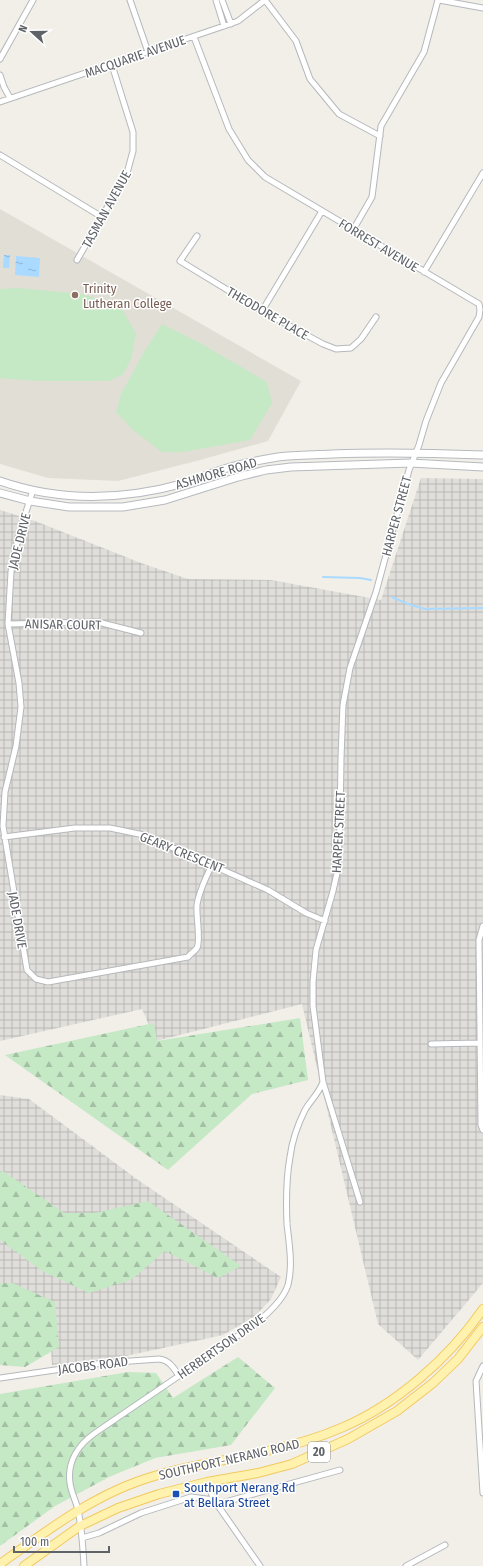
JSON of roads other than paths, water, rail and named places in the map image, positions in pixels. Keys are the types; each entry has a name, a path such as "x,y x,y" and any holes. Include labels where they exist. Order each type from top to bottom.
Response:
{"main road":[{"name":"ASHMORE ROAD","path":"0,481 33,490 80,496 132,495 187,483 238,465 278,457 371,452 416,452 483,455"},
{"name":"ASHMORE ROAD","path":"0,493 30,501 69,507 123,507 165,500 238,477 266,470 313,466 411,463 483,467"},
{"name":"SOUTHPORT-NERANG ROAD","path":"0,1564 78,1510 113,1491 161,1474 275,1449 343,1428 381,1406 419,1378 452,1348 483,1309"},
{"name":"SOUTHPORT-NERANG ROAD","path":"24,1566 80,1526 118,1508 159,1494 207,1482 258,1473 292,1464 348,1439 397,1411 433,1383 458,1359 483,1327"}],"street":[{"path":"0,59 33,0"},
{"path":"130,0 148,52"},
{"path":"216,0 224,26"},
{"path":"222,0 231,24"},
{"path":"265,0 296,41 310,79 338,114 380,136"},
{"name":"MACQUARIE AVENUE","path":"0,100 112,65 231,24 243,17 265,0"},
{"path":"353,230 372,197 381,126 424,52 439,0 483,8"},
{"name":"FORREST AVENUE","path":"194,36 229,129 248,160 265,177 478,304 480,310 479,317 447,371 436,394 411,463"},
{"name":"TASMAN AVENUE","path":"78,260 127,173 133,151 133,132 112,65"},
{"path":"0,75 10,98"},
{"path":"0,155 102,216"},
{"path":"424,272 483,173"},
{"path":"262,311 322,211"},
{"name":"THEODORE PLACE","path":"197,236 180,261 262,311 322,344 336,350 351,348 361,339 376,318"},
{"name":"HARPER STREET","path":"360,1202 323,1082 313,1006 313,982 316,950 337,873 340,849 341,718 345,693 350,668 376,592 411,463"},
{"name":"JADE DRIVE","path":"33,490 18,537 12,572 8,624 18,675 21,707 16,746 5,792 4,837 27,970 36,979 48,982 188,956 196,949 199,942 196,920 197,904 202,887 212,865"},
{"name":"ANISAR COURT","path":"8,624 98,622 141,633"},
{"name":"GEARY CRESCENT","path":"4,837 75,828 110,828 144,835 268,890 306,913 325,921"},
{"path":"483,926 479,940 479,1043 481,1125 483,1130"},
{"path":"432,1044 479,1043"},
{"name":"HERBERTSON DRIVE","path":"84,1566 78,1510 70,1484 71,1465 78,1448 84,1441 258,1322 271,1311 281,1299 288,1285 290,1267 286,1196 287,1176 294,1139 306,1110 311,1101 319,1092 323,1082"},
{"name":"JACOBS ROAD","path":"0,1378 103,1363 159,1359 166,1360 170,1363 179,1376"},
{"path":"483,1366 476,1381 483,1493"},
{"path":"82,1538 99,1533 141,1513 191,1497 216,1502 340,1470"},
{"path":"207,1482 216,1502 260,1566"},
{"path":"406,1566 445,1545"}],"water":[{"path":"4,255 10,255 9,268 3,268"},
{"path":"16,256 40,258 39,277 15,275"}],"waterway":[{"path":"323,577 360,578 371,580"},
{"path":"392,597 425,609 483,608"}],"place":[{"name":"Trinity Lutheran College","path":"75,295"},
{"name":"Southport Nerang Rd at Bellara Street","path":"176,1494"}]}
